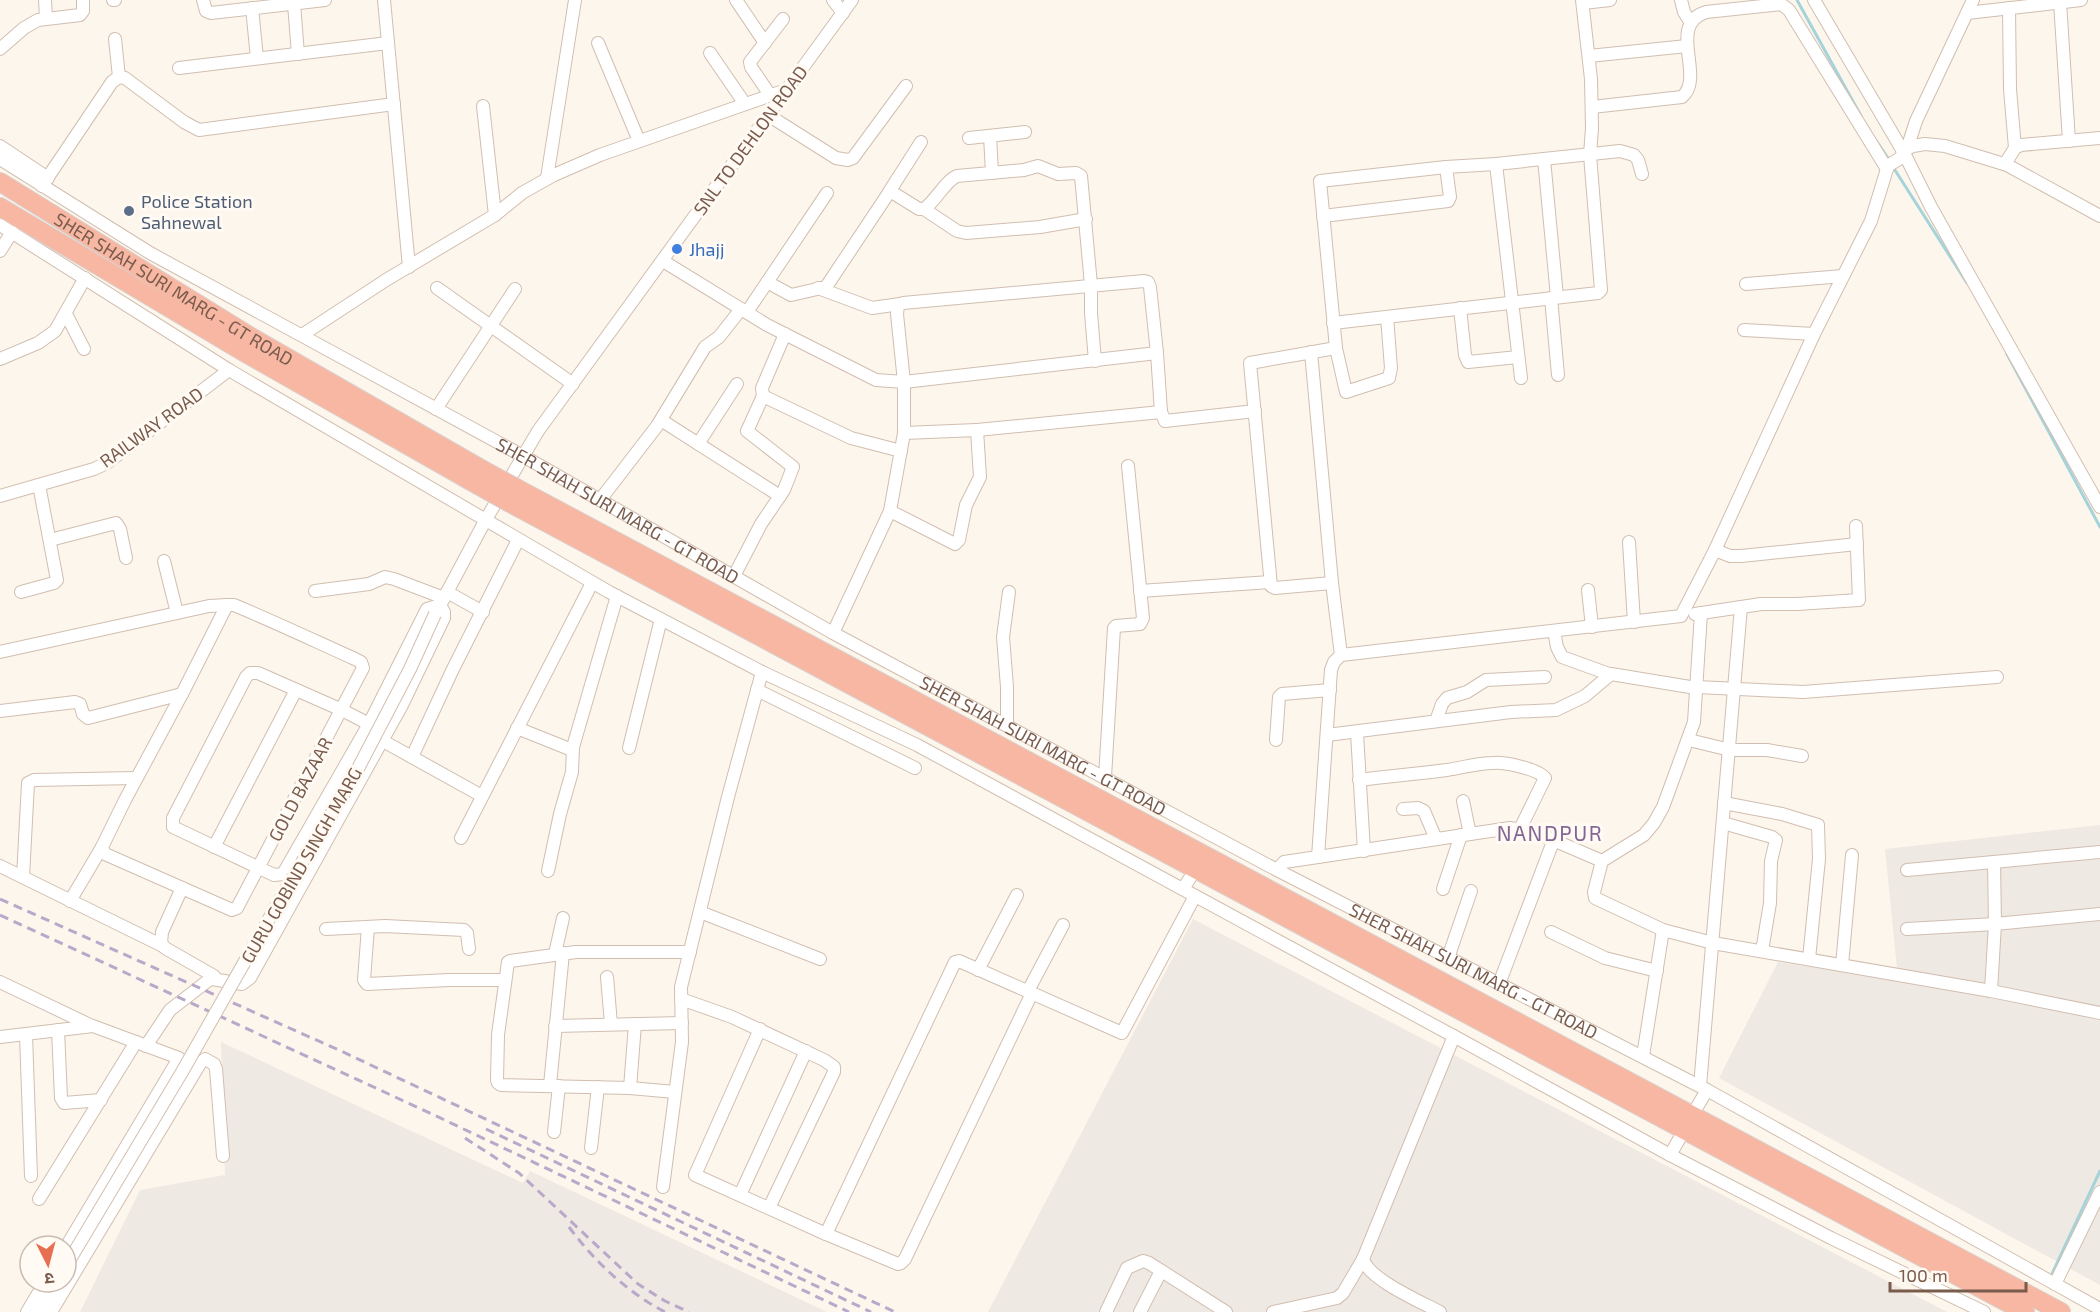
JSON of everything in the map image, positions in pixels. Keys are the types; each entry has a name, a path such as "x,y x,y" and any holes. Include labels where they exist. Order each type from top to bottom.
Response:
{"highway":[{"name":"SHER SHAH SURI MARG - GT ROAD","path":"0,182 480,477"},
{"name":"SHER SHAH SURI MARG - GT ROAD","path":"0,207 251,357 480,477 2025,1312"},
{"name":"SHER SHAH SURI MARG - GT ROAD","path":"514,496 2061,1312"}],"street":[{"path":"45,0 46,18"},
{"path":"0,49 24,28 38,20 80,15 83,11 83,0"},
{"path":"203,0 204,8 211,13 325,0"},
{"path":"384,0 409,267"},
{"path":"547,178 575,0"},
{"path":"833,0 843,13"},
{"name":"SNL TO DEHLON ROAD","path":"523,456 852,0"},
{"path":"1333,323 1598,292 1602,289 1590,155 1592,107 1583,1 1610,0"},
{"path":"1681,0 1684,12 1691,23"},
{"path":"1814,0 1897,159"},
{"path":"1682,616 1973,0"},
{"path":"1967,13 2081,0"},
{"path":"740,2 765,43"},
{"path":"1592,107 1684,95 1690,82 1687,46 1691,23 1698,15 1779,2 1789,10 1931,207 2100,507"},
{"path":"2060,2 2069,141"},
{"path":"294,4 298,54"},
{"path":"2009,8 2010,89 2015,148"},
{"path":"252,9 257,58"},
{"path":"770,95 750,64 783,20"},
{"path":"115,39 119,77"},
{"path":"598,42 639,141"},
{"path":"179,68 388,43"},
{"path":"1589,56 1687,46"},
{"path":"710,53 745,104"},
{"path":"119,77 129,81 184,122 199,130 394,104"},
{"path":"0,146 45,182 112,82 119,77"},
{"path":"768,115 836,158 848,160 853,158 906,86"},
{"path":"302,335 495,215 522,193 547,178 639,141 786,90"},
{"path":"483,106 495,215"},
{"path":"969,138 1024,132"},
{"path":"990,136 992,173"},
{"path":"2005,164 2015,148 2021,145 2100,138"},
{"path":"767,282 791,295 828,285 921,142"},
{"path":"1897,159 1918,145 1932,144 2005,164 2100,216"},
{"path":"1387,317 1391,372 1387,379 1346,392 1333,323 1319,184 1321,180 1613,151 1631,153 1638,160 1642,174"},
{"name":"SHER SHAH SURI MARG - GT ROAD","path":"0,159 45,182 150,253 523,456 833,633 1105,777 1210,840 1277,870 1643,1056 2100,1309"},
{"path":"1544,159 1558,375"},
{"path":"1496,164 1510,302 1521,378"},
{"path":"924,209 946,188 952,178 1040,166 1058,174 1078,173 1081,176 1086,219 1095,361"},
{"path":"1323,216 1448,201 1450,197 1446,167"},
{"path":"889,192 894,192 920,209 924,209 957,231 966,233 1086,219"},
{"path":"600,500 661,420 705,347 719,338 767,282 827,193"},
{"name":"SHER SHAH SURI MARG - GT ROAD","path":"0,225 229,370 592,583 762,672 917,745 1186,884 1195,896 1670,1155 1831,1238 1984,1312"},
{"path":"0,251 12,232"},
{"path":"663,261 785,334 876,380 904,382 1156,353"},
{"path":"1746,284 1843,276"},
{"path":"0,359 48,337 55,331 85,278"},
{"path":"818,288 873,308 1141,280 1148,282 1161,412 1164,419 1167,421 1255,411"},
{"path":"437,288 573,384"},
{"path":"436,409 515,289"},
{"path":"833,633 890,511 904,433 904,382 897,314 900,304"},
{"path":"1460,308 1465,355 1468,362 1518,357"},
{"path":"66,314 84,350"},
{"path":"1744,330 1814,334"},
{"path":"734,576 760,524 786,486 793,466 747,431 764,396 762,388 785,334"},
{"path":"1332,583 1271,587 1251,362 1336,348"},
{"path":"1311,352 1332,583 1341,655"},
{"name":"RAILWAY ROAD","path":"0,496 94,469 107,463 229,370"},
{"path":"698,444 737,384"},
{"path":"764,396 851,438 901,451"},
{"path":"904,433 977,430 1161,412"},
{"path":"661,420 780,496"},
{"path":"890,511 950,542 957,543 966,505 980,477 977,430"},
{"name":"GURU GOBIND SINGH MARG","path":"78,1246 352,780 442,602 523,456"},
{"path":"1105,777 1114,628 1140,624 1143,621 1128,466"},
{"path":"21,592 54,583 57,580 39,485"},
{"path":"50,540 116,523 120,529 126,558"},
{"path":"1318,856 1332,666 1341,655 1634,622 1761,604 1859,600 1856,526"},
{"path":"412,757 452,671 518,540"},
{"path":"1629,542 1634,622"},
{"path":"1715,550 1730,556 1741,556 1857,544"},
{"path":"164,561 177,613"},
{"path":"315,591 369,584 385,577 442,602 483,612"},
{"path":"1140,591 1270,582"},
{"path":"461,838 592,583"},
{"path":"1588,590 1592,627"},
{"path":"1007,725 1003,637 1009,592"},
{"path":"548,871 572,772 572,750 617,596"},
{"path":"369,724 253,672 248,675 173,818 172,824 175,829 278,876 285,871 369,724 427,609 442,602"},
{"path":"39,1199 101,1100 141,1044 170,1010 212,979 242,984 249,978 402,705 444,618 442,602"},
{"path":"0,652 209,606 227,605"},
{"path":"70,901 102,847 227,605"},
{"name":"GOLD BAZAAR","path":"182,888 234,910 237,908 363,668 361,662 278,623 234,605 227,605"},
{"path":"1697,1107 1703,1088 1741,607"},
{"path":"1701,613 1694,722 1689,740 1663,807 1651,828 1641,837 1602,861 1594,897 1663,930 1713,943 1991,991 2100,1013"},
{"path":"629,748 661,619"},
{"path":"1554,631 1557,647 1562,657 1609,674 1696,688 1803,692 1997,677"},
{"path":"663,1187 682,1042 681,987 762,672"},
{"path":"1327,735 1511,712 1559,710 1585,696 1609,674"},
{"path":"1436,721 1442,704 1447,698 1467,692 1486,680 1545,677"},
{"path":"214,847 296,690"},
{"path":"757,690 915,768"},
{"path":"1276,740 1279,698 1282,694 1330,690"},
{"path":"0,711 75,702 80,704 83,714 88,718 182,694"},
{"path":"517,728 572,750"},
{"path":"1357,733 1364,851"},
{"path":"1689,740 1730,750 1764,750 1802,756"},
{"path":"383,741 482,796"},
{"path":"1359,780 1495,762 1514,765 1542,774 1545,778 1520,829"},
{"path":"23,877 28,783 34,780 136,778"},
{"path":"1443,889 1466,835 1463,801"},
{"path":"1725,803 1782,814 1818,825 1819,859 1809,959"},
{"path":"1403,809 1418,808 1424,811 1436,839"},
{"path":"1723,823 1776,840 1771,859 1770,903 1762,951"},
{"path":"1277,870 1284,862 1503,829 1520,829 1554,839 1602,861"},
{"path":"1499,984 1554,839"},
{"path":"102,847 105,854 182,888 162,932 160,940 162,946"},
{"path":"1907,870 2100,852"},
{"path":"1842,965 1852,855"},
{"path":"1991,991 1995,924 1994,862"},
{"path":"0,866 162,946 212,974 214,976 212,979"},
{"path":"1448,958 1471,891"},
{"path":"978,970 1017,895"},
{"path":"826,1234 955,962 1030,992 1117,1032 1123,1032 1195,896"},
{"path":"700,912 820,959"},
{"path":"1907,929 1995,924 2100,914"},
{"path":"554,1132 555,1026 563,918"},
{"path":"760,1029 694,1173 698,1177 898,1264 903,1262 1063,925"},
{"path":"368,927 364,980 366,984 431,980 505,980"},
{"path":"326,929 435,927 464,930 467,933 470,949"},
{"path":"1643,1056 1663,930"},
{"path":"1551,932 1605,958 1657,971"},
{"path":"675,1092 630,1088 504,1085 498,1083 498,1035 505,980 510,961 559,953 690,952"},
{"path":"607,977 610,1024"},
{"path":"0,982 93,1026 176,1056 179,1060 74,1234"},
{"path":"681,999 760,1029 834,1066 834,1072 769,1208"},
{"path":"555,1026 682,1023"},
{"path":"630,1088 635,1024"},
{"path":"0,1037 93,1026"},
{"path":"58,1030 61,1098 64,1103 101,1100"},
{"path":"26,1035 31,1176"},
{"path":"1273,1312 1337,1298 1343,1293 1363,1259 1454,1036"},
{"path":"740,1195 806,1051"},
{"path":"51,1312 201,1062 205,1059 214,1064 216,1070 223,1156"},
{"path":"591,1148 598,1087"},
{"path":"1670,1155 1681,1136"},
{"path":"2055,1284 2100,1192"},
{"path":"1363,1259 1367,1267 1383,1281 1440,1312"},
{"path":"1106,1312 1124,1273 1133,1264 1146,1262 1226,1312"},
{"path":"1140,1312 1161,1270"},
{"path":"27,1312 38,1294"},
{"path":"38,1312 49,1294"}],"shaded area":[{"path":"2100,825 2100,1285 1719,1078 1778,962 1898,979 1885,849"},
{"path":"1193,919 1947,1312 988,1312"},
{"path":"221,1042 523,1183 530,1171 827,1312 80,1312 140,1190 225,1175"}],"waterway":[{"path":"1797,0 1861,116"},
{"path":"1877,142 1890,161"},
{"path":"1893,167 1967,283"},
{"path":"2007,354 2100,527"},
{"path":"2051,1276 2100,1171"}],"railway":[{"path":"0,899 341,1051 895,1312"},
{"path":"0,915 432,1114 849,1312"},
{"path":"486,1129 871,1312"},
{"path":"465,1138 519,1173 638,1284 665,1301 689,1312"},
{"path":"569,1227 612,1275 637,1295 665,1312"}],"place":[{"name":"Police Station Sahnewal","path":"129,211"},
{"name":"Jhajj","path":"677,249"}],"district":[{"name":"NANDPUR","path":"1550,832"}]}
